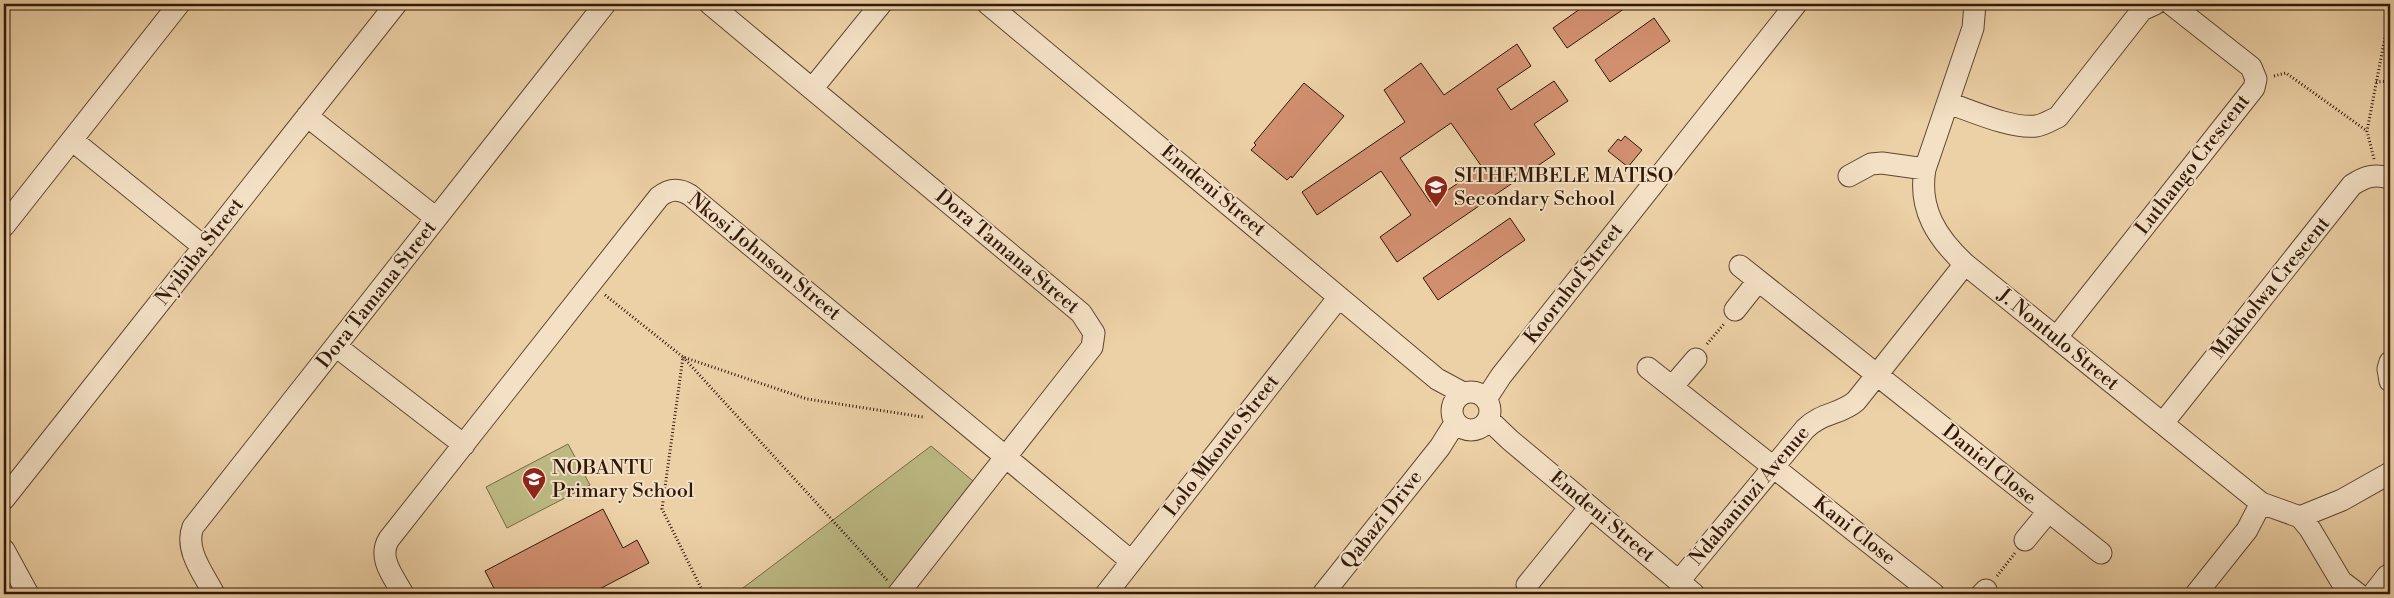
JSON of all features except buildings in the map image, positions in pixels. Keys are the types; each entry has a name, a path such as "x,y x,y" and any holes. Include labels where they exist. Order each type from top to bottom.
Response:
{"street":[{"path":"4,226 179,4"},
{"name":"Nyibiba Street","path":"4,499 396,4"},
{"name":"Dora Tamana Street","path":"214,594 190,546 190,534 193,527 605,4"},
{"name":"Dora Tamana Street","path":"710,4 1081,313 1091,325 1094,333 1092,347 899,594"},
{"path":"812,89 882,4"},
{"name":"Emdeni Street","path":"988,4 1437,378 1471,411 1510,440 1686,588"},
{"name":"Koornhof Street","path":"1471,411 1501,376 1796,4"},
{"name":"J. Nontulo Street","path":"1975,4 1973,28 1925,169 1922,186 1923,202 1938,235 1949,250 1965,264 2261,503 2300,517"},
{"path":"1948,103 2019,125 2037,126 2046,123 2058,116 2142,10 2155,4"},
{"name":"Luthango Crescent","path":"2056,338 2250,94 2256,79 2251,67 2171,4"},
{"path":"307,116 436,218"},
{"path":"72,140 204,247"},
{"path":"1849,176 1871,164 1882,163 1925,169"},
{"name":"Makholwa Crescent","path":"2163,423 2352,185 2365,177 2384,176"},
{"name":"Nkosi Johnson Street","path":"403,594 385,561 386,544 659,197 670,191 684,191 1132,561"},
{"name":"Ndabaninzi Avenue","path":"1686,588 1774,467 1815,419 1852,404 1877,376 1965,264"},
{"name":"Daniel Close","path":"1740,266 2101,553"},
{"path":"1735,310 1758,281"},
{"name":"Lolo Mkonto Street","path":"1106,594 1339,297"},
{"path":"336,347 464,445"},
{"path":"1672,387 1696,358"},
{"path":"2390,362 2388,369 2390,381"},
{"name":"Kani Close","path":"1648,368 1934,594"},
{"name":"Qabazi Drive","path":"1323,594 1471,411"},
{"path":"2358,594 2341,581 2310,529 2300,517 2342,500 2390,473"},
{"path":"2196,594 2247,530 2261,503"},
{"path":"1527,585 1590,507"},
{"path":"2025,540 2048,512"},
{"path":"4,550 28,594"},
{"path":"2373,594 2387,576"}],"path":[{"path":"2384,176 2367,131 2390,10 2389,4"},
{"path":"2256,79 2286,73 2367,131"},
{"path":"2376,82 2390,81"},
{"path":"591,283 683,357 899,594"},
{"path":"1696,358 1735,310"},
{"path":"683,357 808,398 924,417"},
{"path":"683,357 662,509 704,594"},
{"path":"1984,592 2025,540"}],"shaded area":[{"path":"568,444 590,485 507,528 486,487"},
{"path":"931,446 973,481 884,594 735,594"}],"place":[{"name":"SITHEMBELE MATISO Secondary School","path":"1436,208"},
{"name":"NOBANTU Primary School","path":"534,500"}]}
